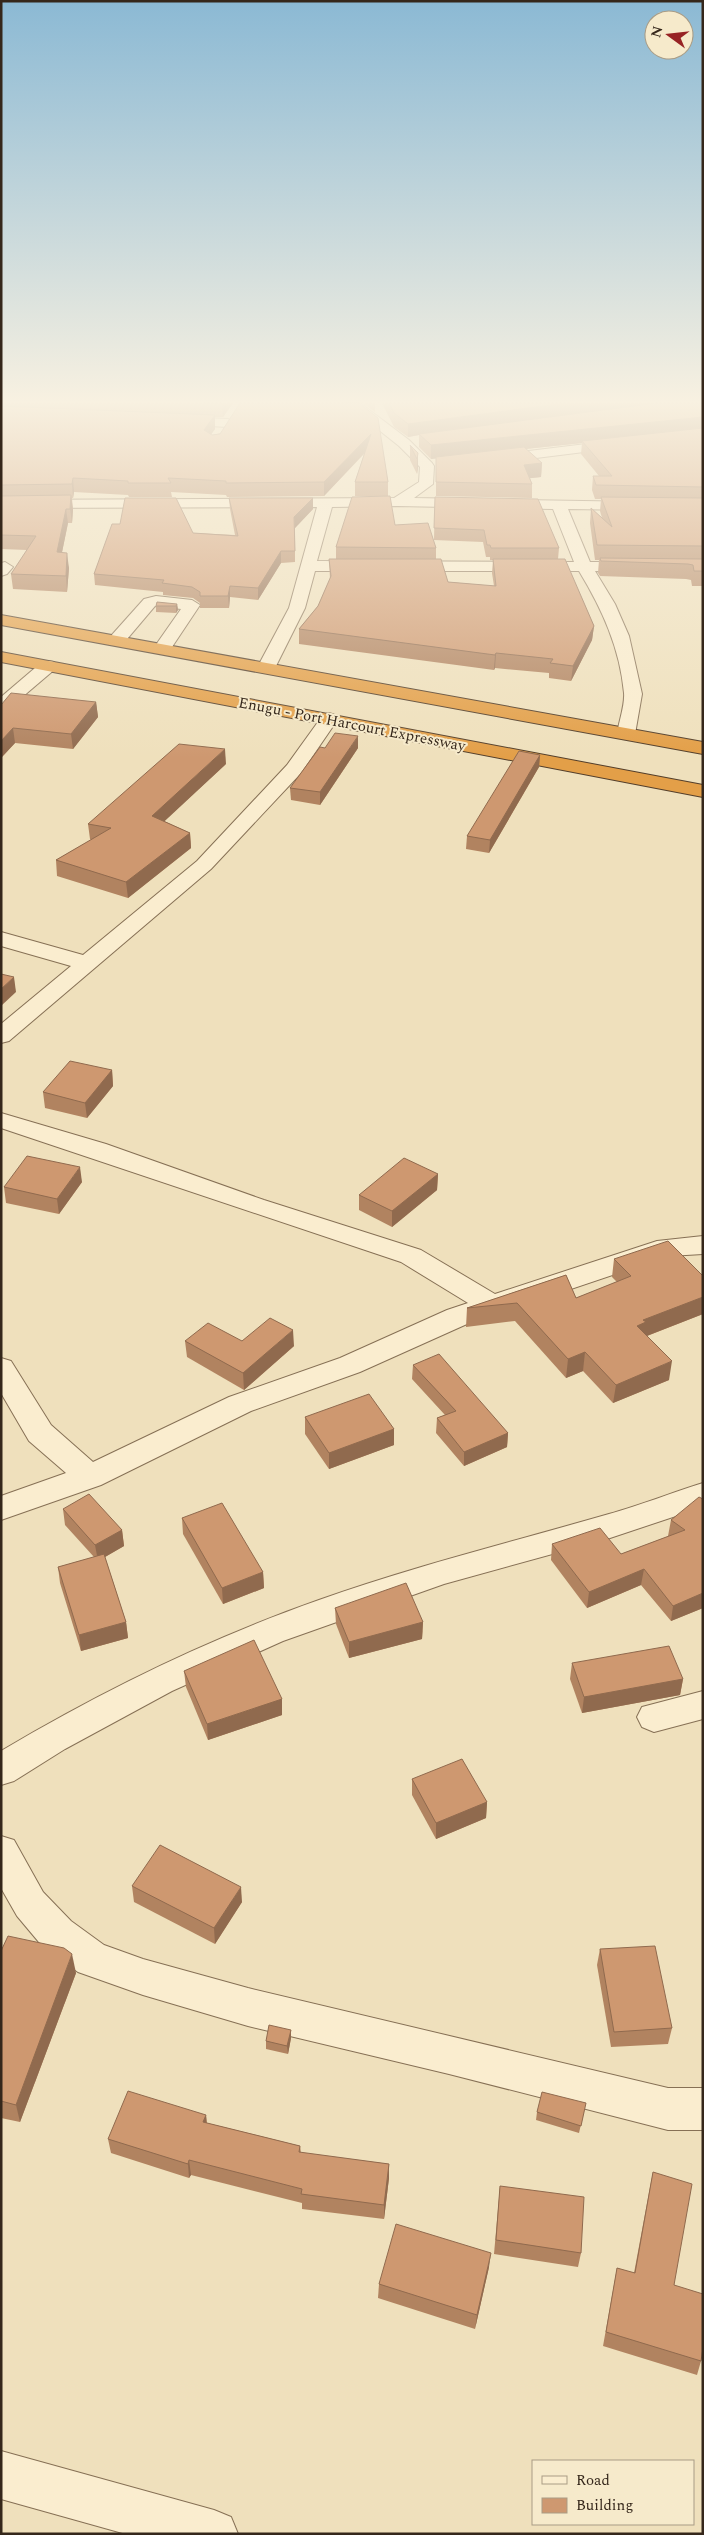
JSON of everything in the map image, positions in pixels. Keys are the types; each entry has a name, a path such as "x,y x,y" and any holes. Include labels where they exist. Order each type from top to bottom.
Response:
{"highway":[{"path":"1,620 703,748"},
{"name":"Enugu - Port Harcourt Expressway","path":"1,657 703,791"}],"street":[{"path":"266,668 297,608 321,521"},
{"path":"566,521 584,566 622,636 634,694 626,734"},
{"path":"309,566 703,567"},
{"path":"116,640 150,602 156,600 192,605 162,649"},
{"path":"1,706 48,666"},
{"path":"1,1036 204,864 294,769 329,719"},
{"path":"1,939 86,963"},
{"path":"1,1120 411,1256 493,1306"},
{"path":"1,1508 90,1477 240,1404 350,1365 457,1317 667,1247 703,1245"},
{"path":"1,1368 40,1432 90,1477"},
{"path":"1,1770 166,1677 270,1631 444,1571 645,1517 703,1495"},
{"path":"654,1717 703,1705"},
{"path":"1,1852 30,1904 51,1928 92,1959 143,1977 248,2007 458,2056 668,2109 703,2109"},
{"path":"1,2475 214,2534"}],"building":[{"path":"1,521 63,521 57,552 67,553 66,576 11,574 36,536 1,535"},
{"path":"121,521 187,521 193,533 238,536 235,521 294,521 295,551 281,551 258,588 230,586 228,596 200,596 200,592 192,587 162,583 164,580 94,574 112,524 120,524"},
{"path":"344,521 394,521 395,525 428,523 436,548 336,547"},
{"path":"434,521 548,521 559,548 491,548 490,545 487,545 484,530 434,528"},
{"path":"593,521 606,521 612,527 610,521 703,521 703,546 597,545"},
{"path":"600,558 703,559 703,571 694,571 693,565 688,564 601,561"},
{"path":"329,559 441,559 448,582 496,586 493,559 565,559 594,626 573,666 550,663 553,659 496,653 495,655 299,629 318,606 331,576"},
{"path":"157,602 177,604 176,606 156,606"},
{"path":"11,693 96,702 71,734 13,728 1,741 1,705"},
{"path":"335,733 358,736 320,792 290,788 320,747 325,748"},
{"path":"179,744 225,749 152,816 190,833 126,882 56,860 111,828 88,824"},
{"path":"519,751 540,755 490,840 467,836"},
{"path":"1,974 14,977 1,989"},
{"path":"70,1061 112,1070 85,1103 43,1092"},
{"path":"27,1156 80,1167 57,1199 4,1187"},
{"path":"404,1158 438,1174 392,1211 359,1195"},
{"path":"668,1241 703,1276 703,1297 643,1320 646,1322 637,1326 672,1361 616,1385 585,1352 568,1359 517,1303 467,1308 566,1275 576,1298 631,1276 614,1259"},
{"path":"270,1318 293,1330 243,1373 185,1341 208,1323 242,1341"},
{"path":"439,1354 508,1433 464,1452 437,1418 456,1411 413,1365"},
{"path":"369,1394 394,1429 329,1453 305,1417"},
{"path":"89,1494 122,1530 95,1545 63,1509"},
{"path":"699,1497 703,1499 703,1593 673,1606 644,1569 589,1592 552,1544 600,1528 621,1554 685,1530 671,1520"},
{"path":"222,1503 263,1572 222,1588 182,1518"},
{"path":"104,1554 126,1622 79,1635 58,1567"},
{"path":"406,1583 423,1622 349,1642 335,1608"},
{"path":"254,1640 282,1699 207,1724 184,1671"},
{"path":"669,1646 683,1679 584,1697 572,1663"},
{"path":"462,1759 487,1802 436,1823 412,1779"},
{"path":"160,1845 241,1887 214,1928 132,1886"},
{"path":"8,1936 64,1948 72,1954 16,2105 1,2101 1,1951"},
{"path":"655,1946 672,2028 614,2032 600,1949"},
{"path":"269,2025 291,2030 287,2046 266,2041"},
{"path":"128,2091 206,2115 203,2122 300,2146 299,2152 389,2164 384,2205 301,2194 302,2189 189,2160 188,2164 108,2139"},
{"path":"542,2092 586,2103 581,2126 537,2112"},
{"path":"653,2172 692,2184 674,2285 703,2294 703,2348 701,2361 606,2332 617,2268 635,2273"},
{"path":"500,2186 584,2197 581,2253 496,2240"},
{"path":"396,2224 491,2253 477,2315 379,2284"}]}
